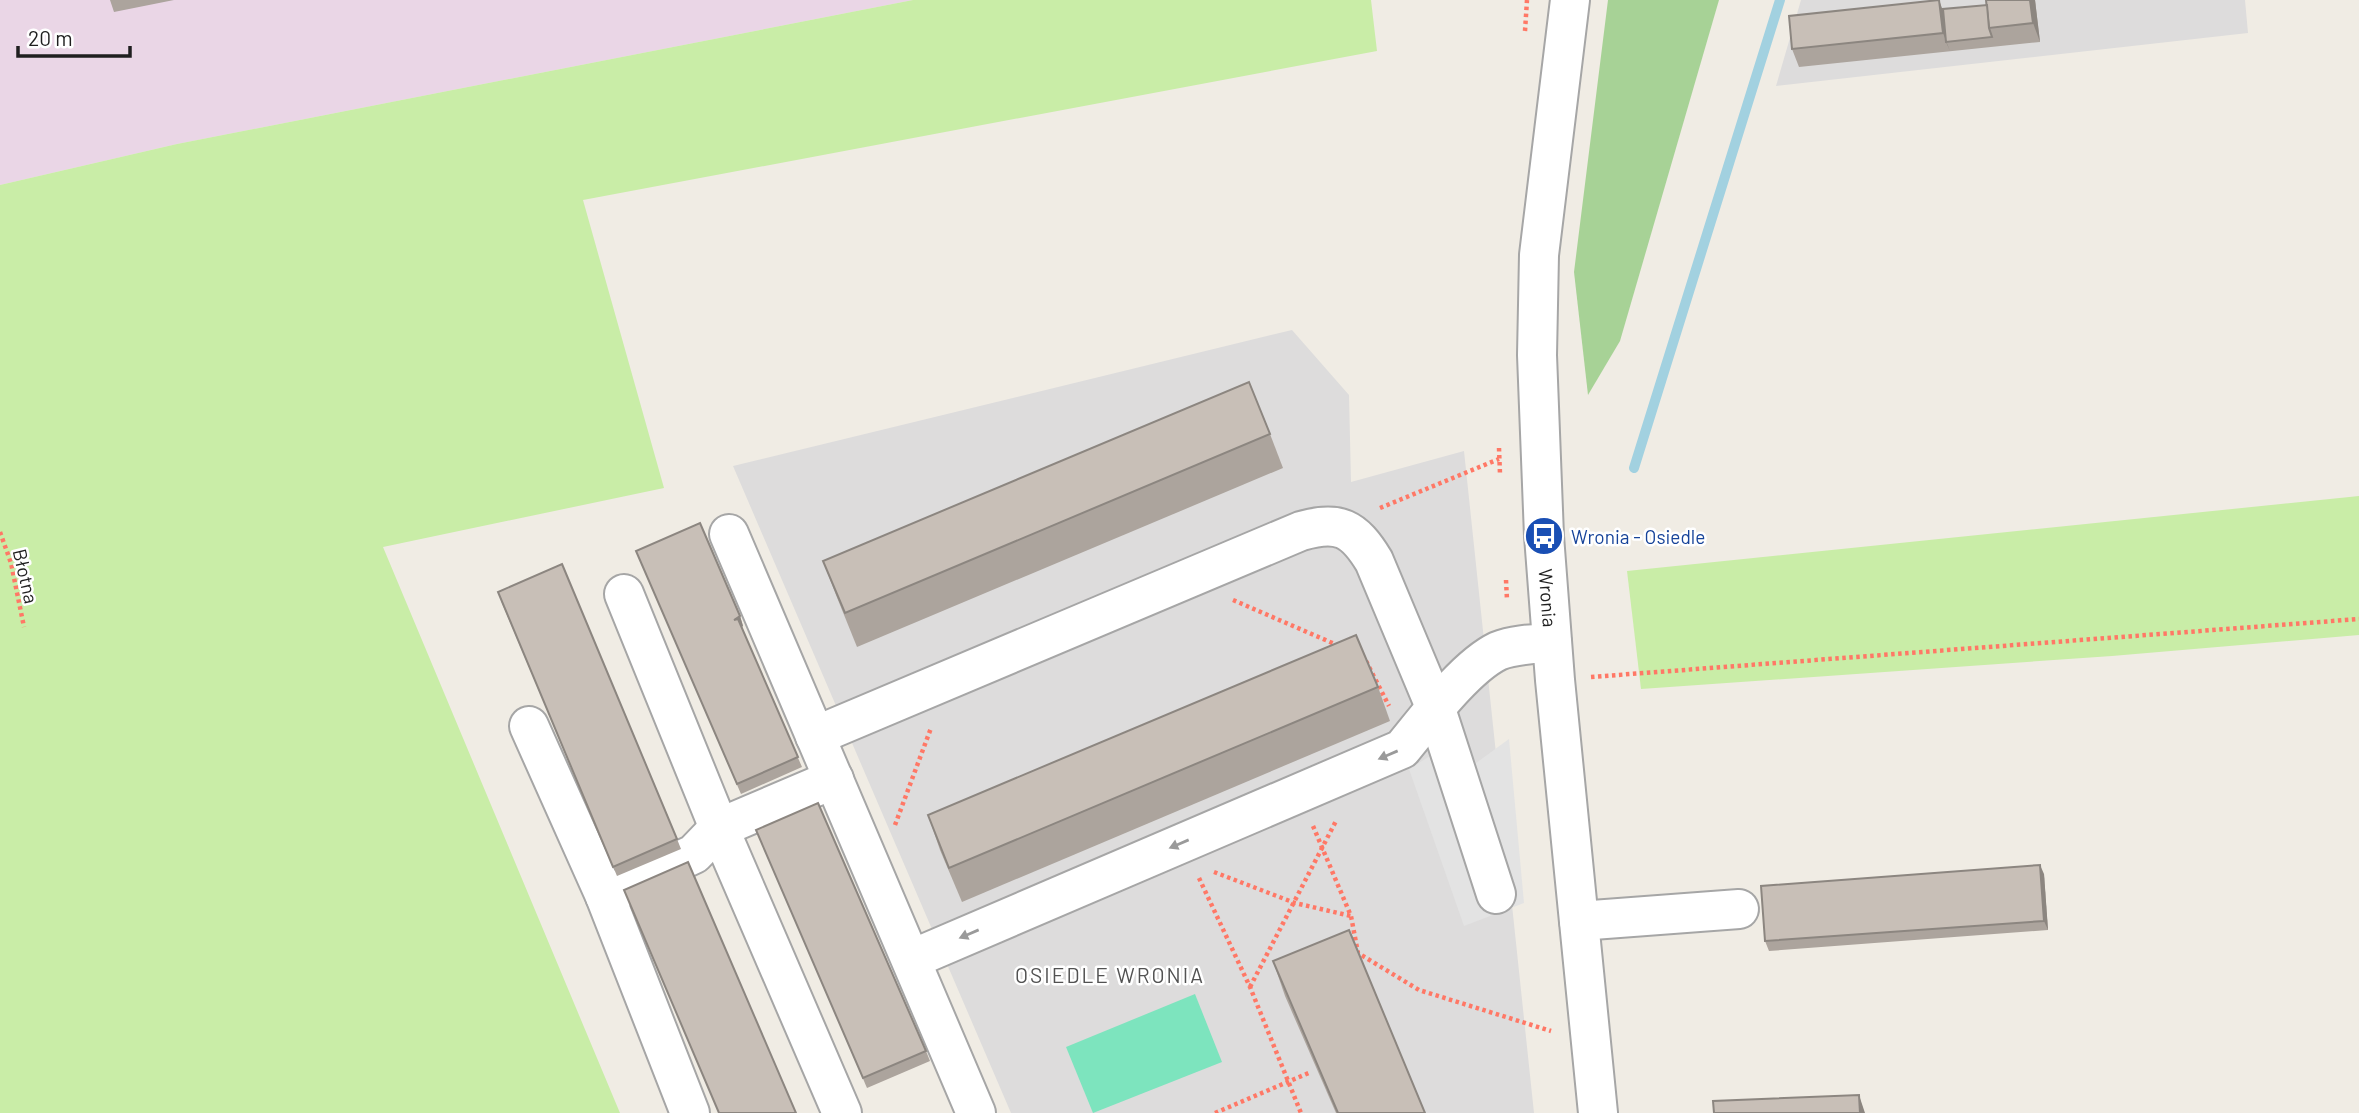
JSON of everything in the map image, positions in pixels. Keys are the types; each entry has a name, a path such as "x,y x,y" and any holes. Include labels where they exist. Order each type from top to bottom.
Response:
{"street":[{"name":"Wronia","path":"1570,0 1539,255 1536,355 1544,536 1555,680 1598,1113"},
{"path":"815,736 1301,531 1325,524 1334,526 1363,542 1374,561 1436,709 1496,894"},
{"path":"729,534 976,1113"},
{"path":"624,594 719,828 842,1113"},
{"path":"912,959 1189,853 1297,794 1402,749 1479,664 1513,646 1552,643"},
{"path":"529,726 605,897 690,1113"},
{"path":"605,897 694,854 719,828 834,779"},
{"path":"1579,921 1739,909"}],"path":[{"path":"1334,526 1499,460"},
{"name":"Błotna","path":"0,532 11,563 24,627"},
{"path":"1212,568 1219,592 1230,599 1339,646"},
{"path":"1555,680 2359,619"},
{"path":"1390,709 1364,656 1401,669 1417,664"},
{"path":"890,838 948,681"},
{"path":"1250,987 1366,764"},
{"path":"1297,794 1351,916 1358,953 1419,990 1552,1031"},
{"path":"1189,853 1295,903 1351,916"},
{"path":"1189,853 1250,987 1301,1113"},
{"path":"1215,1113 1311,1072"}],"shaded area":[{"path":"0,0 913,0 177,144 0,185"},
{"path":"1801,0 2245,0 2248,33 1776,86"},
{"path":"1292,330 1349,395 1351,482 1464,451 1534,1113 1011,1113 733,466"},
{"path":"1464,735 1476,763 1509,739 1524,903 1464,926 1409,769"}],"green space":[{"path":"913,0 1371,0 1377,51 583,200 664,488 383,547 620,1113 0,1113 0,185 177,144"},
{"path":"1608,0 1719,0 1620,341 1588,395 1574,272"},
{"path":"2359,496 2359,635 2112,656 1641,689 1627,571"},
{"path":"1195,994 1222,1062 1093,1113 1066,1047"}],"building":[{"path":"1939,0 1943,33 1792,49 1789,16"},
{"path":"1986,0 2030,0 2033,23 1989,28"},
{"path":"1987,5 1992,37 1946,42 1943,9"},
{"path":"1249,382 1270,434 845,613 823,561"},
{"path":"700,523 740,616 734,620 738,619 798,757 737,784 636,551"},
{"path":"562,564 677,839 613,867 498,592"},
{"path":"1356,635 1378,687 949,868 928,815"},
{"path":"818,803 926,1051 863,1078 756,830"},
{"path":"688,862 796,1113 719,1113 624,890"},
{"path":"2040,865 2044,921 1765,941 1761,886"},
{"path":"1349,930 1425,1113 1338,1113 1273,961"},
{"path":"1859,1095 1860,1113 1714,1113 1713,1101"}],"waterway":[{"path":"1634,468 1780,0"}],"place":[{"name":"Wronia - Osiedle","path":"1544,536"}],"district":[{"name":"OSIEDLE WRONIA","path":"1110,974"}]}
